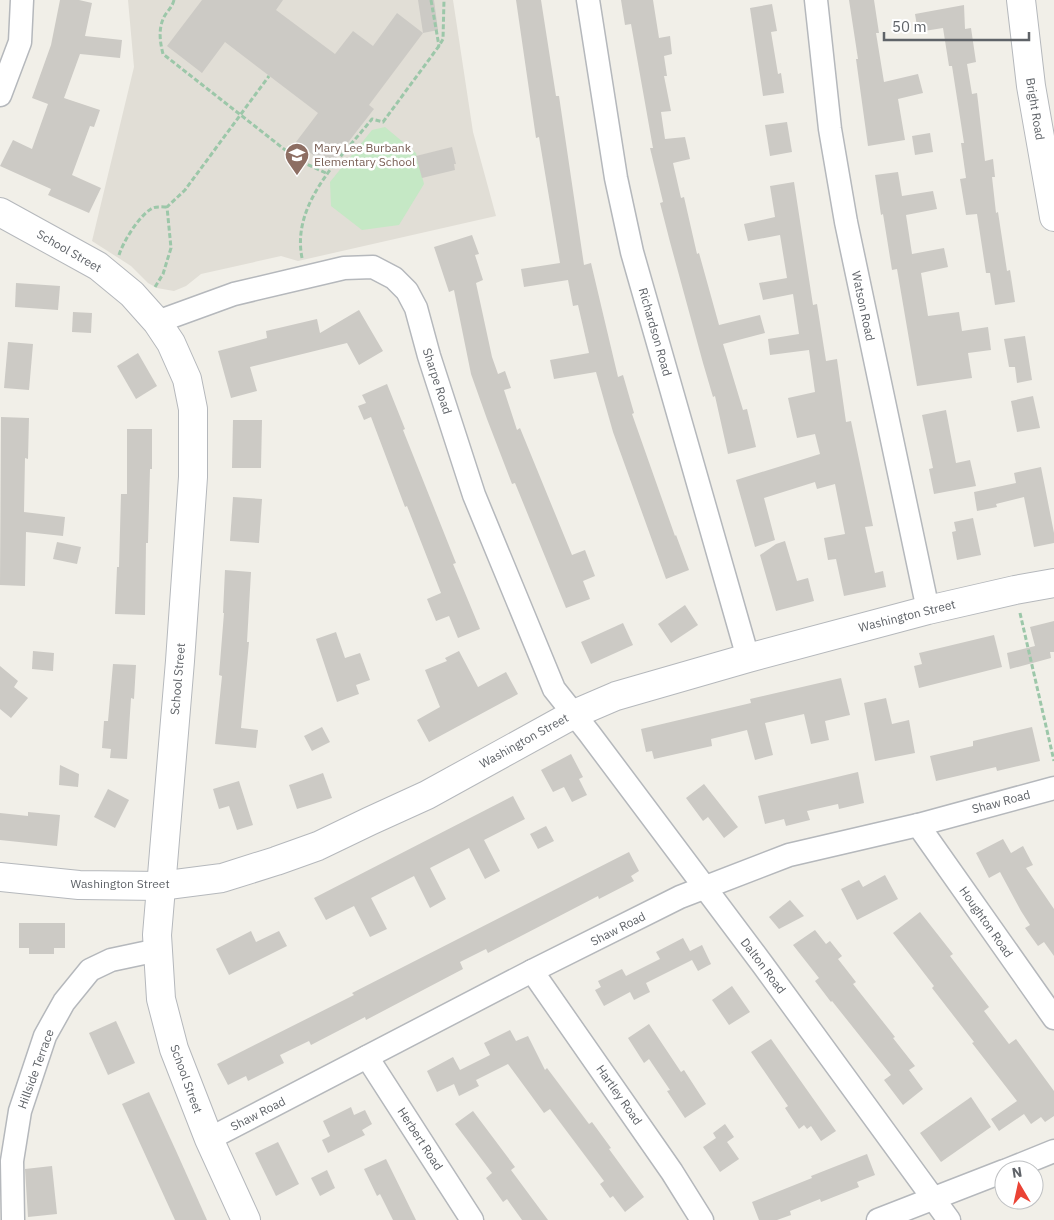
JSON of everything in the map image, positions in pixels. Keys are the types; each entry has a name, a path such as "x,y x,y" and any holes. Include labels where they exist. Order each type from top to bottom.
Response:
{"street":[{"path":"0,95 20,42 22,0"},
{"name":"Richardson Road","path":"588,0 616,178 632,252 748,658"},
{"name":"Watson Road","path":"816,0 830,129 846,222 928,610"},
{"name":"Bright Road","path":"1021,0 1030,86 1054,217"},
{"name":"School Street","path":"0,212 98,266 132,294 157,322 171,344 187,379 193,409 193,477 180,661 160,886 157,935 161,999 174,1049 209,1139 246,1220"},
{"name":"Sharpe Road","path":"157,322 234,294 344,268 373,267 394,278 407,291 416,308 429,356 474,495 554,689 574,714"},
{"name":"Washington Street","path":"0,878 79,885 160,886 222,878 318,846 427,795 574,714 616,696 748,658 928,610 1014,590 1054,584"},
{"name":"Dalton Road","path":"574,714 949,1220"},
{"name":"Shaw Road","path":"209,1139 532,971 680,897 704,887 789,855 918,825 1054,788"},
{"name":"Houghton Road","path":"918,825 1054,1018"},
{"name":"Hillside Terrace","path":"13,1220 12,1161 20,1111 45,1036 64,1002 90,970 111,960 158,950"},
{"name":"Hartley Road","path":"532,971 672,1172 702,1220"},
{"name":"Herbert Road","path":"368,1057 472,1220"},
{"path":"1031,1160 1054,1151"},
{"path":"878,1220 994,1174"}],"path":[{"path":"174,0 172,8 164,17 159,36 163,54 298,160 328,174"},
{"path":"431,0 439,46"},
{"path":"302,255 300,244 305,214 319,185 372,119 382,122 439,46 443,39 444,0"},
{"path":"116,263 122,244 142,217 152,208 167,207 185,190 269,76"},
{"path":"154,290 163,274 171,248 167,207"},
{"path":"1014,590 1054,761"}],"shaded area":[{"name":"Mary Lee Burbank Elementary School","path":"128,0 453,0 473,132 496,216 298,261 281,256 201,274 186,286 174,291 157,288 148,283 131,266 92,241 134,67"}],"green space":[{"path":"385,127 416,153 424,184 399,225 362,230 331,206 330,182 372,130"}],"building":[{"path":"60,0 79,0 92,3 85,36 122,40 120,58 80,54 64,98 100,110 94,127 90,126 72,175 101,188 89,213 48,195 51,189 0,166 13,140 32,149 48,104 32,98 51,45"},
{"path":"202,0 283,0 276,10 335,54 353,31 373,46 397,13 423,33 369,105 374,109 329,167 296,142 318,113 225,42 202,73 167,46"},
{"path":"418,0 434,0 438,30 423,33"},
{"path":"516,0 541,0 556,96 559,96 584,265 591,263 618,377 623,375 634,413 632,414 689,570 666,579 613,432 596,372 554,379 550,360 589,353 578,305 573,306 568,280 524,287 521,269 560,263 539,137 536,138"},
{"path":"621,0 653,0 659,38 670,36 672,54 664,56 667,76 664,76 671,111 661,112 665,139 685,137 690,159 673,163 681,198 684,197 697,254 699,253 719,325 760,315 765,333 723,344 743,410 747,409 756,447 728,454 715,396 713,397 703,363 660,203 663,202 650,148 653,148 631,24 625,25"},
{"path":"849,0 874,0 879,33 876,33 884,82 918,74 923,93 898,99 905,140 868,146"},
{"path":"772,4 777,31 771,32 778,74 781,73 784,93 763,96 750,8"},
{"path":"964,5 965,29 971,28 976,62 967,64 972,94 977,93 985,161 993,159 995,177 992,177 996,213 998,212 1007,271 1010,270 1015,302 995,305 990,273 986,273 977,214 966,215 960,179 966,178 961,143 964,143 952,66 949,66 943,28 918,32 915,14"},
{"path":"787,122 792,152 770,156 765,125"},
{"path":"930,133 933,152 915,155 912,136"},
{"path":"452,147 456,164 454,164 455,170 422,178 416,156"},
{"path":"898,172 902,196 933,191 937,209 906,215 912,254 944,248 948,267 921,273 928,316 959,312 962,331 988,327 991,350 968,353 972,378 917,386 897,269 892,270 875,175"},
{"path":"794,182 813,305 817,304 826,361 837,359 846,422 851,421 873,526 865,527 875,573 883,571 886,587 844,596 836,559 828,560 824,538 845,534 835,484 817,489 815,482 764,498 775,540 755,547 736,480 820,454 815,434 797,438 788,398 815,392 809,350 770,355 768,339 799,334 793,294 763,300 759,283 787,278 780,235 748,241 744,224 775,217 770,186"},
{"path":"472,235 479,254 475,255 483,280 476,283 492,357 498,374 505,371 511,388 504,390 517,430 520,428 572,555 585,550 595,576 583,581 590,599 566,608 515,483 512,484 487,419 471,374 454,290 449,292 434,247"},
{"path":"16,283 60,286 58,310 15,307"},
{"path":"359,310 383,351 359,365 347,343 250,367 257,391 231,398 218,351 267,338 266,331 317,319 320,333"},
{"path":"73,312 92,313 91,333 72,332"},
{"path":"1025,336 1032,380 1017,383 1015,367 1009,367 1004,339"},
{"path":"8,342 33,344 29,390 4,388"},
{"path":"138,353 157,386 136,399 117,366"},
{"path":"387,384 405,429 403,430 456,563 453,564 480,629 458,638 449,616 436,621 427,599 441,593 407,506 405,507 371,417 364,420 358,406 366,403 362,395"},
{"path":"1033,396 1040,428 1017,432 1011,401"},
{"path":"946,410 956,463 970,460 976,486 934,494 929,469 933,468 922,415"},
{"path":"1,417 29,418 28,459 25,458 24,512 65,517 63,536 26,532 25,586 0,585"},
{"path":"233,420 262,420 261,468 232,468"},
{"path":"127,429 152,429 152,469 150,469 148,543 146,543 145,615 115,614 117,567 119,567 121,494 127,494"},
{"path":"1041,467 1054,533 1054,543 1034,547 1024,497 996,504 997,507 977,511 974,492 1016,483 1014,473"},
{"path":"233,497 262,499 259,543 230,541"},
{"path":"973,518 981,555 957,560 952,532 956,531 954,522"},
{"path":"785,541 797,581 808,578 814,601 776,611 760,555 776,544"},
{"path":"57,542 81,547 77,564 53,559"},
{"path":"225,570 251,572 247,642 249,642 241,728 258,730 256,748 215,744 222,676 219,675"},
{"path":"685,605 698,625 671,643 658,624"},
{"path":"1054,621 1054,652 1050,652 1051,658 1010,669 1007,653 1035,646 1030,627"},
{"path":"623,623 633,645 591,664 581,642"},
{"path":"336,632 345,658 360,653 370,680 356,685 359,694 337,702 316,639"},
{"path":"994,635 1002,667 919,688 914,666 922,664 919,653"},
{"path":"33,651 54,653 53,671 32,669"},
{"path":"459,651 478,687 506,672 518,694 429,742 417,720 440,707 425,670 447,661 445,658"},
{"path":"113,664 136,665 134,699 131,698 127,759 110,758 111,749 102,748 104,721 108,721"},
{"path":"0,666 18,681 14,687 28,698 11,718 0,709"},
{"path":"841,678 850,715 825,721 829,740 811,744 804,714 765,723 773,755 755,760 747,730 711,739 712,746 654,759 652,751 646,752 641,729 751,703 750,699"},
{"path":"886,698 892,724 909,720 915,753 875,761 864,703"},
{"path":"322,727 330,742 312,751 304,736"},
{"path":"1032,727 1040,761 997,771 996,767 936,781 930,756 973,746 973,741"},
{"path":"571,754 583,777 579,779 587,795 572,802 564,787 553,792 541,770"},
{"path":"60,765 79,774 78,787 59,785"},
{"path":"858,772 864,803 839,809 838,804 807,811 810,820 786,826 784,819 765,824 758,796"},
{"path":"323,773 332,798 297,809 289,785"},
{"path":"239,781 253,825 237,830 229,806 219,809 213,789"},
{"path":"704,784 738,827 724,838 708,817 703,821 686,798"},
{"path":"108,789 129,800 115,828 94,817"},
{"path":"513,796 525,819 484,840 500,871 485,879 469,848 430,868 446,899 430,908 414,876 371,898 387,929 370,937 354,906 326,920 314,898"},
{"path":"28,812 60,815 57,846 0,840 0,813 28,816"},
{"path":"546,826 554,841 538,849 530,834"},
{"path":"1003,839 1011,853 1023,846 1033,865 1026,868 1054,909 1054,956 1044,942 1038,946 1025,928 1030,925 1000,872 989,878 976,853"},
{"path":"629,852 639,871 631,876 634,881 599,899 598,896 488,953 486,949 460,962 463,969 366,1020 365,1017 311,1045 309,1041 280,1055 284,1063 248,1081 246,1076 228,1085 217,1064"},
{"path":"885,875 898,899 857,920 841,889 859,880 863,887"},
{"path":"790,900 804,916 779,929 769,917"},
{"path":"920,912 953,954 950,956 989,1007 984,1011 1009,1044 1016,1039 1054,1091 1054,1116 1045,1122 1041,1117 1031,1124 1024,1114 999,1131 991,1119 1017,1101 972,1043 974,1042 932,988 934,986 893,933"},
{"path":"19,923 65,923 65,948 54,948 54,954 29,954 29,948 19,948"},
{"path":"815,930 826,944 830,941 842,956 838,959 856,982 853,984 895,1037 893,1038 915,1066 909,1070 923,1089 903,1105 884,1080 891,1075 815,981 819,978 793,945"},
{"path":"251,931 256,942 279,931 287,946 229,975 216,949"},
{"path":"683,938 690,951 702,945 711,964 698,971 692,960 646,983 650,992 634,1000 630,992 604,1006 595,990 601,987 598,981 622,969 626,976 660,959 656,952"},
{"path":"732,986 750,1012 729,1025 712,1000"},
{"path":"116,1021 135,1063 108,1075 89,1033"},
{"path":"649,1024 681,1072 684,1070 706,1104 685,1118 667,1091 670,1090 649,1059 644,1063 628,1038"},
{"path":"510,1030 516,1041 528,1036 545,1070 547,1068 589,1124 592,1122 644,1197 625,1212 613,1196 610,1198 600,1184 604,1181 550,1109 544,1113 508,1064 476,1080 479,1086 459,1096 454,1084 437,1092 427,1071 453,1057 460,1070 490,1055 484,1043"},
{"path":"771,1039 836,1131 821,1141 811,1126 807,1129 804,1125 799,1129 785,1108 788,1106 751,1052"},
{"path":"149,1092 207,1220 175,1220 122,1104"},
{"path":"971,1097 991,1127 941,1162 920,1133"},
{"path":"351,1107 354,1115 365,1110 372,1124 362,1130 365,1135 328,1153 322,1140 330,1136 323,1121"},
{"path":"473,1111 515,1167 511,1170 548,1220 522,1220 507,1199 503,1202 486,1178 492,1173 455,1124"},
{"path":"725,1124 734,1137 727,1142 739,1159 720,1172 703,1147 716,1138 713,1133"},
{"path":"278,1142 299,1184 276,1196 255,1153"},
{"path":"867,1154 875,1175 857,1182 859,1187 821,1202 820,1199 790,1211 791,1215 777,1220 759,1220 752,1202"},
{"path":"386,1159 416,1220 393,1220 380,1194 377,1196 364,1169"},
{"path":"52,1166 57,1214 28,1217 25,1169"},
{"path":"327,1170 335,1188 320,1196 311,1178"}],"place":[{"name":"Mary Lee Burbank Elementary School","path":"297,176"}]}
